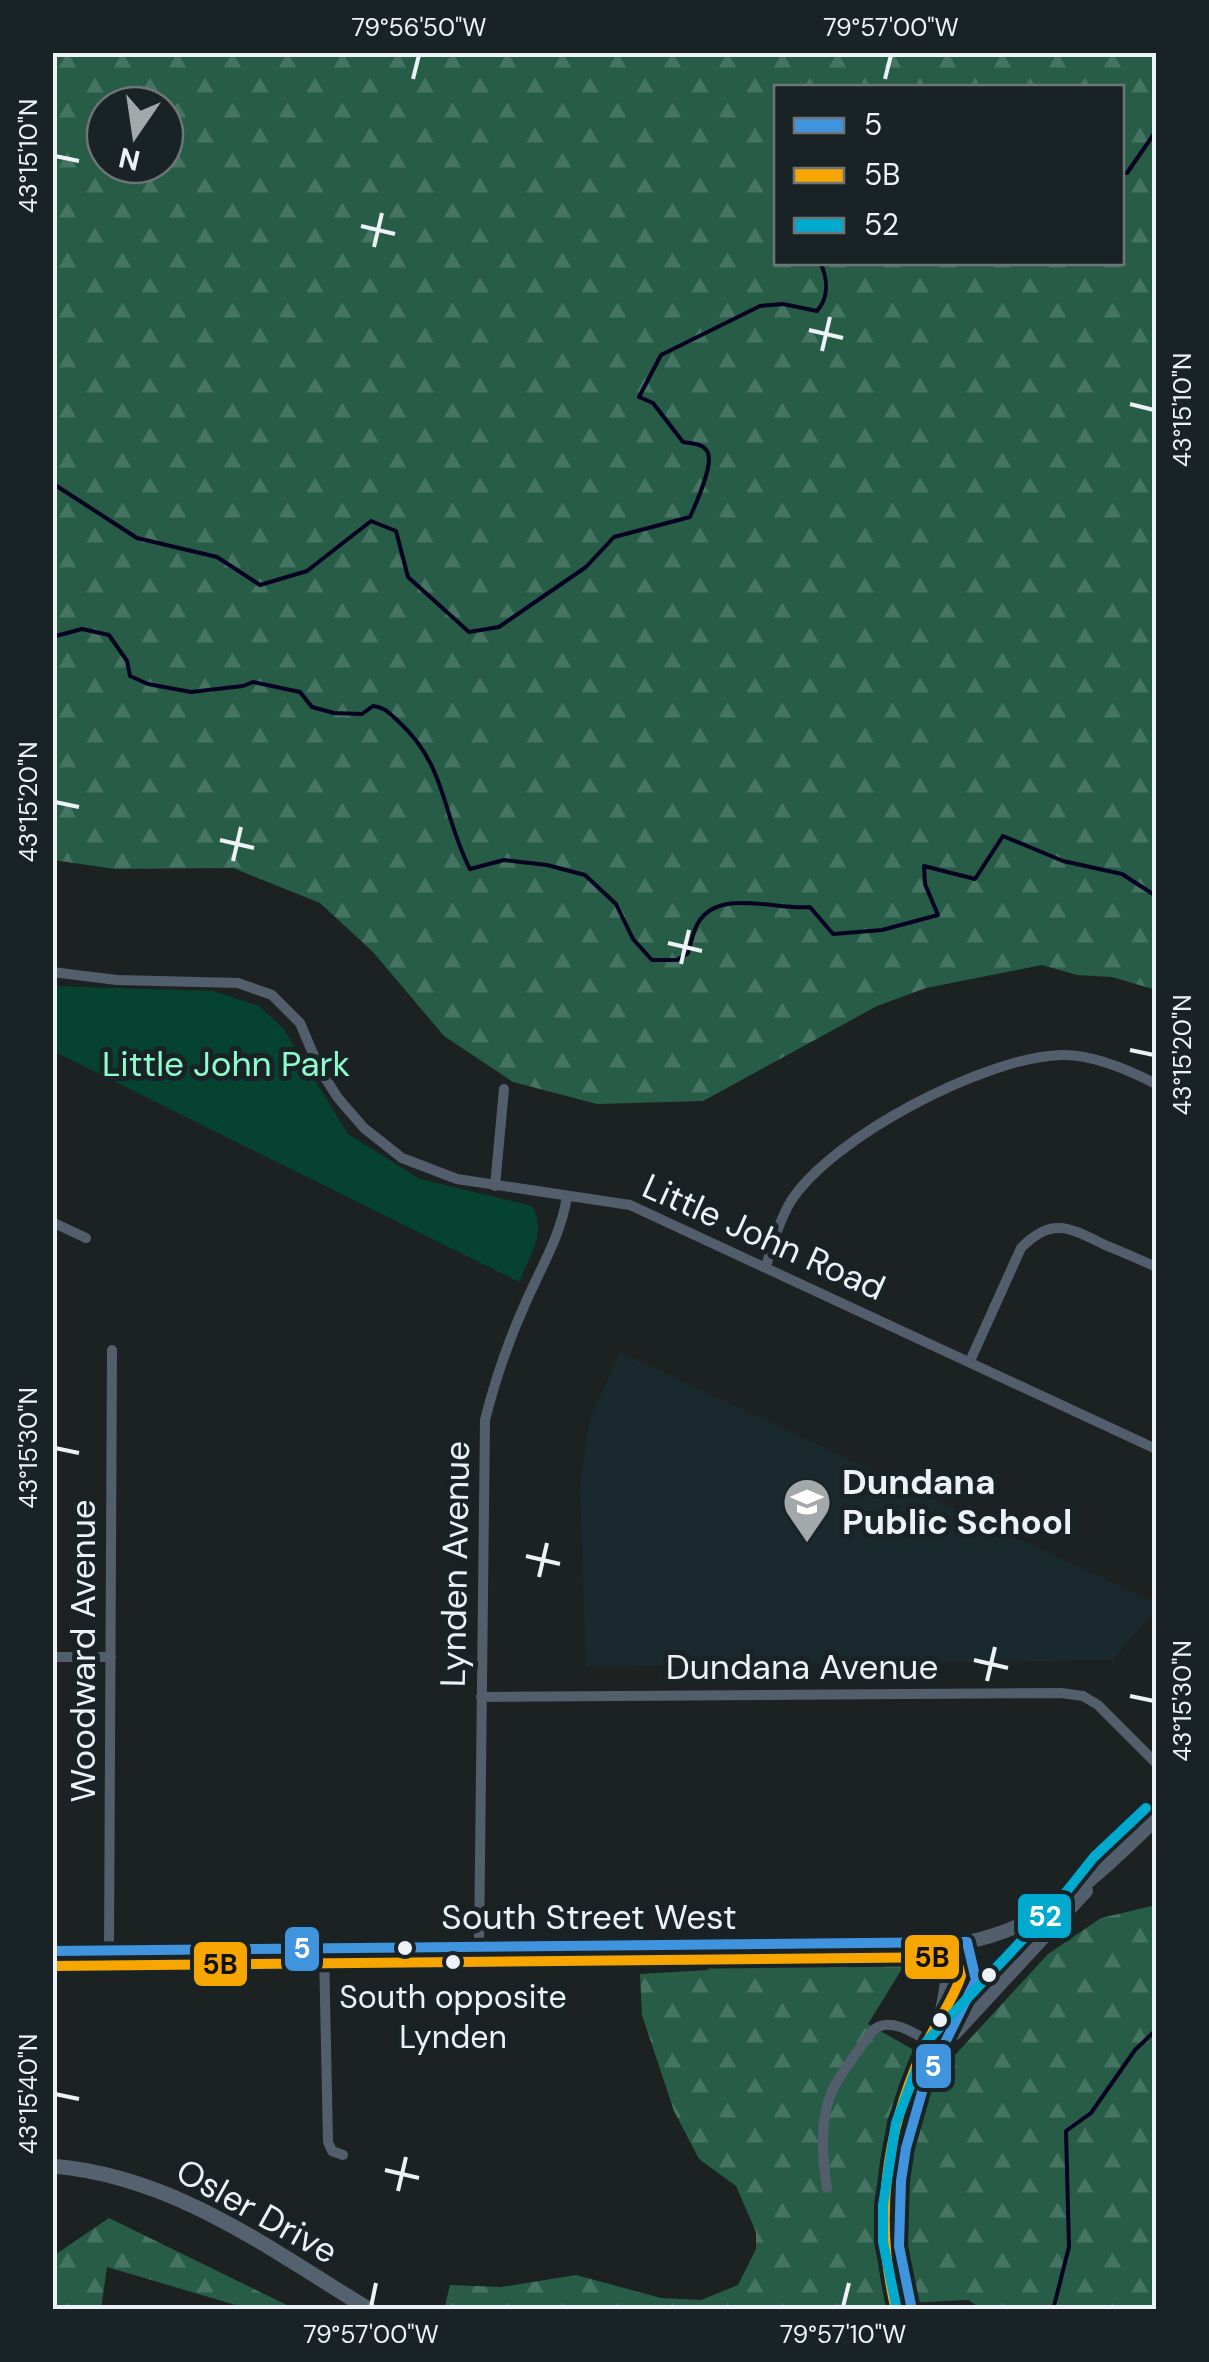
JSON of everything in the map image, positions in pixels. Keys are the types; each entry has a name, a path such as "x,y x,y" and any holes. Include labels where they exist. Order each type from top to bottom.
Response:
{"main road":[{"name":"Osler Drive","path":"52,2166 121,2176 200,2206 370,2310"}],"street":[{"name":"Little John Road","path":"52,972 116,980 238,983 272,995 300,1023 320,1070 338,1098 379,1142 426,1170 495,1186 630,1205 1156,1450"},
{"path":"766,1266 791,1201 814,1172 845,1144 977,1074 1020,1061 1064,1054 1108,1064 1156,1084"},
{"path":"495,1186 504,1089"},
{"name":"Lynden Avenue","path":"479,1948 484,1420 498,1370 556,1240 567,1196"},
{"path":"52,1222 86,1238"},
{"path":"970,1361 1021,1248 1034,1235 1048,1228 1067,1227 1156,1266"},
{"name":"Woodward Avenue","path":"109,1951 112,1350"},
{"path":"52,1656 112,1656"},
{"name":"Dundana Avenue","path":"481,1697 1061,1693 1084,1696 1098,1705 1156,1763"},
{"path":"940,2048 1069,1912 1104,1868 1156,1819"},
{"name":"South Street West","path":"52,1951 967,1942 1026,1925 1104,1868"},
{"path":"912,2310 898,2242 898,2206 911,2126 940,2048 976,1980 967,1942"},
{"path":"940,2048 939,2028 948,1976 947,1943"},
{"path":"324,1950 328,2142 332,2151 343,2155"},
{"path":"827,2188 823,2162 826,2112 832,2090 873,2030 891,2022 940,2048"}],"shaded area":[{"name":"Dundana Public School","path":"620,1352 1156,1603 1156,1609 1113,1660 586,1667 580,1486 589,1422"}],"green space":[{"path":"52,53 1156,53 1156,990 1112,977 1077,975 1042,965 926,988 877,1006 703,1101 597,1104 513,1082 444,1036 373,952 320,903 233,868 115,869 53,860"},
{"name":"Little John Park","path":"53,986 213,991 259,1006 283,1028 348,1134 420,1179 532,1206 538,1235 519,1282 53,1051"},
{"path":"1156,1905 1156,2309 982,2309 968,2300 907,2303 883,2310 444,2310 450,2285 501,2287 576,2275 661,2298 701,2300 738,2285 756,2249 756,2232 736,2186 699,2159 674,2111 642,2015 640,1974 708,1970 711,1952 797,1959 875,1949 908,1959 868,2024 944,2067 1048,1954 1101,1918"},
{"path":"109,2218 295,2309 249,2309 107,2267 101,2309 53,2309 53,2256"}],"waterway":[{"path":"1124,173 1156,131"},
{"path":"52,483 137,538 217,557 260,585 307,571 371,521 396,531 408,577 469,632 499,627 586,567 614,537 690,517 707,473 707,451 700,445 683,442 653,403 639,397 661,355 760,306 783,304 817,311 826,288 821,265"},
{"path":"52,637 82,629 109,635 127,661 130,676 148,684 191,692 253,682 300,692 312,707 334,713 362,714 373,706 384,709 415,739 426,756 470,869 504,860 585,875 616,904 633,939 652,960 677,960 688,953 696,926 708,912 734,903 810,907 833,934 882,930 938,915 925,884 924,866 975,879 1003,836 1063,861 1122,874 1156,896"},
{"path":"1053,2310 1069,2247 1066,2131 1091,2113 1135,2050 1156,2030"}],"transit line":[{"name":"52","path":"897,2310 883,2242 883,2205 896,2123 927,2041 1058,1902 1094,1857 1146,1808"},
{"name":"5","path":"52,1951 967,1942 976,1980 924,2085 901,2181 899,2246 912,2310"},
{"name":"5B","path":"52,1966 956,1957 961,1976 909,2083 892,2146 885,2211 889,2277 896,2310"}],"place":[{"name":"Dundana Public School","path":"807,1544"},
{"name":"South opposite Lynden","path":"453,1962"}]}
